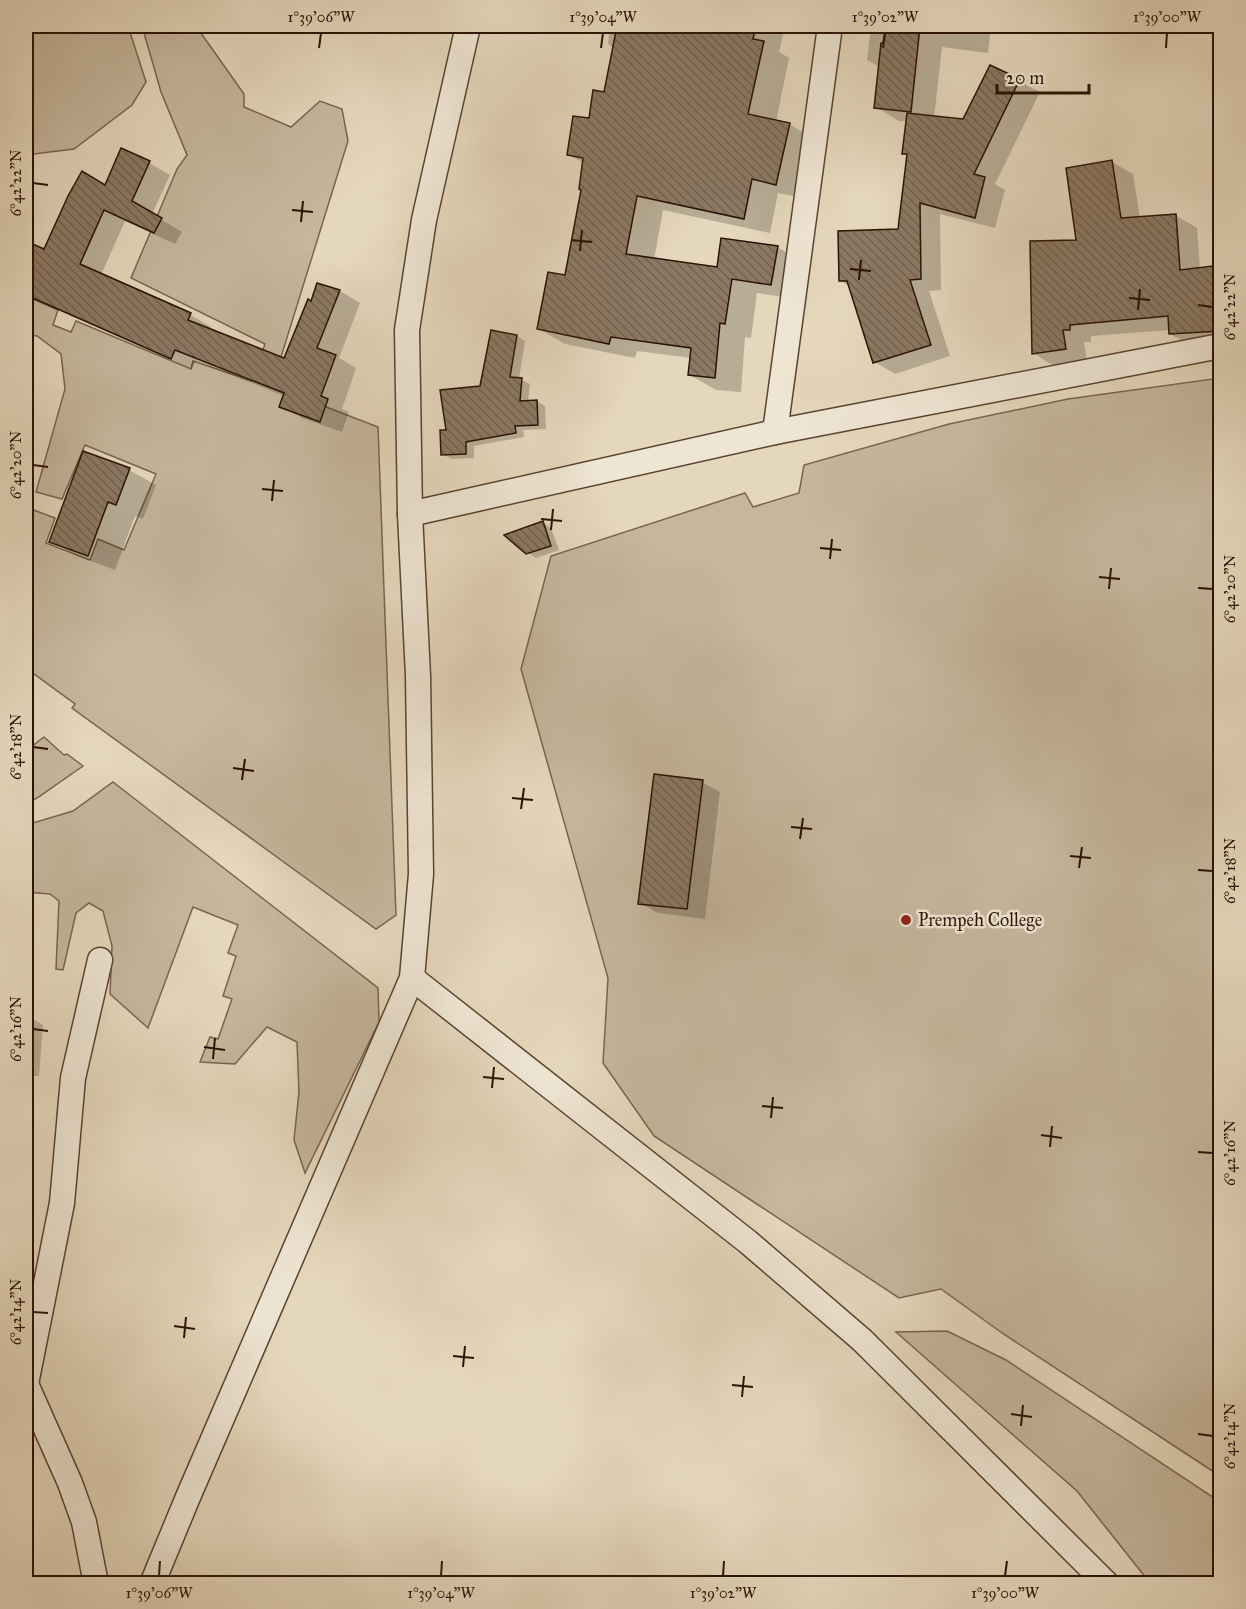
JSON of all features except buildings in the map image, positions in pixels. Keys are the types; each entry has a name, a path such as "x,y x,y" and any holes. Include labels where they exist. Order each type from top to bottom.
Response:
{"street":[{"path":"153,1584 188,1497 412,978 421,874 418,676 410,514 407,330 424,220 468,26"},
{"path":"775,432 830,26"},
{"path":"410,514 775,432 1221,346"},
{"path":"96,1584 84,1522 70,1483 26,1384 62,1203 73,1078 100,960"},
{"path":"412,978 748,1242 862,1340 1107,1584"}],"shaded area":[{"path":"26,26 128,26 146,82 132,105 74,149 26,155"},
{"path":"142,26 196,26 244,94 244,107 291,127 320,101 342,109 348,141 272,386 378,427 396,915 376,929 72,708 75,704 26,668 26,530 31,509 55,518 46,543 90,560 98,539 124,550 156,474 85,445 62,499 36,492 65,389 61,354 37,336 26,334 26,296 58,310 53,325 71,332 76,321 191,369 193,361 252,381 265,344 131,278 177,169 187,155 161,92"},
{"name":"Prempeh College","path":"1220,378 1220,1476 1002,1333 941,1289 899,1298 654,1136 603,1063 608,978 521,669 551,556 745,493 753,507 799,493 804,465 949,424 1068,399"},
{"path":"44,737 64,755 67,754 83,766 26,803 26,749"},
{"path":"113,782 378,988 379,1022 305,1173 294,1140 299,1092 297,1042 267,1027 235,1064 200,1062 210,1037 218,1039 232,999 223,996 236,956 228,953 238,925 193,907 148,1028 110,994 112,946 103,911 89,903 76,913 63,970 56,969 59,901 50,894 26,892 26,825 73,811"},
{"path":"947,1331 1006,1360 1220,1502 1220,1583 1150,1583 1077,1491 896,1332"}],"place":[{"name":"Prempeh College","path":"906,920"}]}
